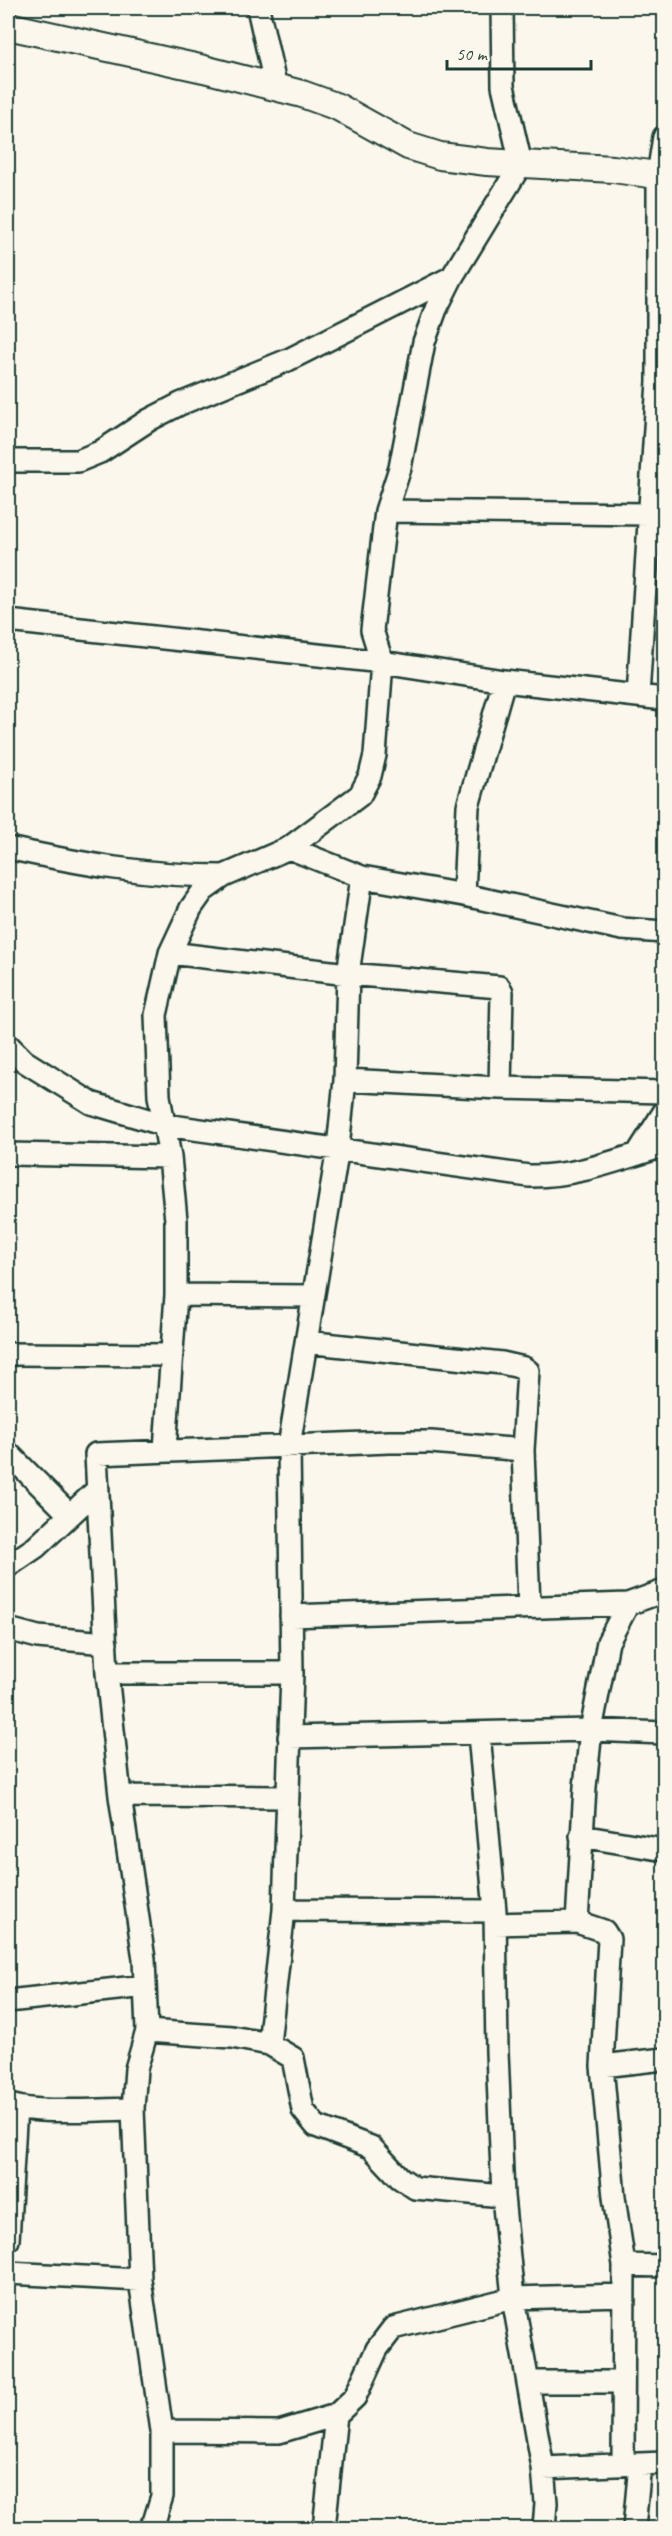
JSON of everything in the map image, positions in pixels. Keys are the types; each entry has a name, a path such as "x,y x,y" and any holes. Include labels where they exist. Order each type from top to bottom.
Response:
{"street":[{"path":"258,8 276,88"},
{"path":"165,1449 176,1295 175,1192 159,1096 156,1015 170,953 191,908 203,891 224,876 289,848 360,795 365,785 375,755 382,662 372,630 386,511 400,468 424,342 436,309 452,277 521,164 503,86 502,8"},
{"path":"8,26 51,34 276,88 338,107 408,146 440,156 661,175"},
{"path":"638,696 655,585 649,514 661,381 661,175 664,136"},
{"path":"8,461 78,461 100,452 149,420 180,404 288,360 452,277"},
{"path":"386,511 649,514"},
{"path":"8,621 382,662 504,681 664,699"},
{"path":"464,895 468,806 504,681"},
{"path":"8,848 76,863 123,870 171,876 224,876"},
{"path":"289,848 362,877 464,895 622,929 664,932"},
{"path":"269,2044 284,1910 288,1797 292,1673 289,1446 338,1148 345,1080 348,974 362,877"},
{"path":"170,953 348,974 499,987 502,992 500,1088"},
{"path":"8,1045 24,1061 91,1103 165,1125 529,1176 551,1176 575,1172 664,1146"},
{"path":"345,1080 500,1088 664,1092"},
{"path":"638,1154 664,1112"},
{"path":"8,1154 170,1157"},
{"path":"176,1295 313,1296"},
{"path":"306,1342 524,1368 529,1376 523,1450 530,1607"},
{"path":"8,1354 172,1355"},
{"path":"149,2529 154,2522 162,2496 162,2431 140,2280 133,2109 136,2069 147,2031 144,1959 120,1796 107,1673 96,1454 165,1449 431,1442 523,1450"},
{"path":"8,1453 70,1515"},
{"path":"8,1566 36,1546 98,1489"},
{"path":"291,1616 628,1604 664,1591"},
{"path":"577,1922 581,1836 591,1730 608,1642 628,1604"},
{"path":"8,1629 38,1637 106,1643"},
{"path":"107,1673 292,1673"},
{"path":"290,1737 591,1730 664,1733"},
{"path":"479,1734 495,1918 497,2052 503,2196 513,2298 543,2468 546,2503 544,2529"},
{"path":"120,1796 288,1797"},
{"path":"581,1836 664,1850"},
{"path":"284,1910 577,1922 604,1931 609,1939 602,2066 614,2197 624,2265 623,2382 631,2464 634,2529"},
{"path":"8,2001 145,1986"},
{"path":"147,2031 232,2037 269,2044 293,2058 303,2110 316,2126 370,2147 400,2178 415,2188 503,2196"},
{"path":"602,2066 664,2059"},
{"path":"8,2240 12,2105 133,2109"},
{"path":"624,2265 664,2266"},
{"path":"8,2273 140,2280"},
{"path":"162,2431 279,2432 336,2415 356,2397 376,2349 393,2328 513,2298 623,2295"},
{"path":"528,2382 623,2382"},
{"path":"324,2529 336,2415"},
{"path":"543,2468 664,2463"}]}
